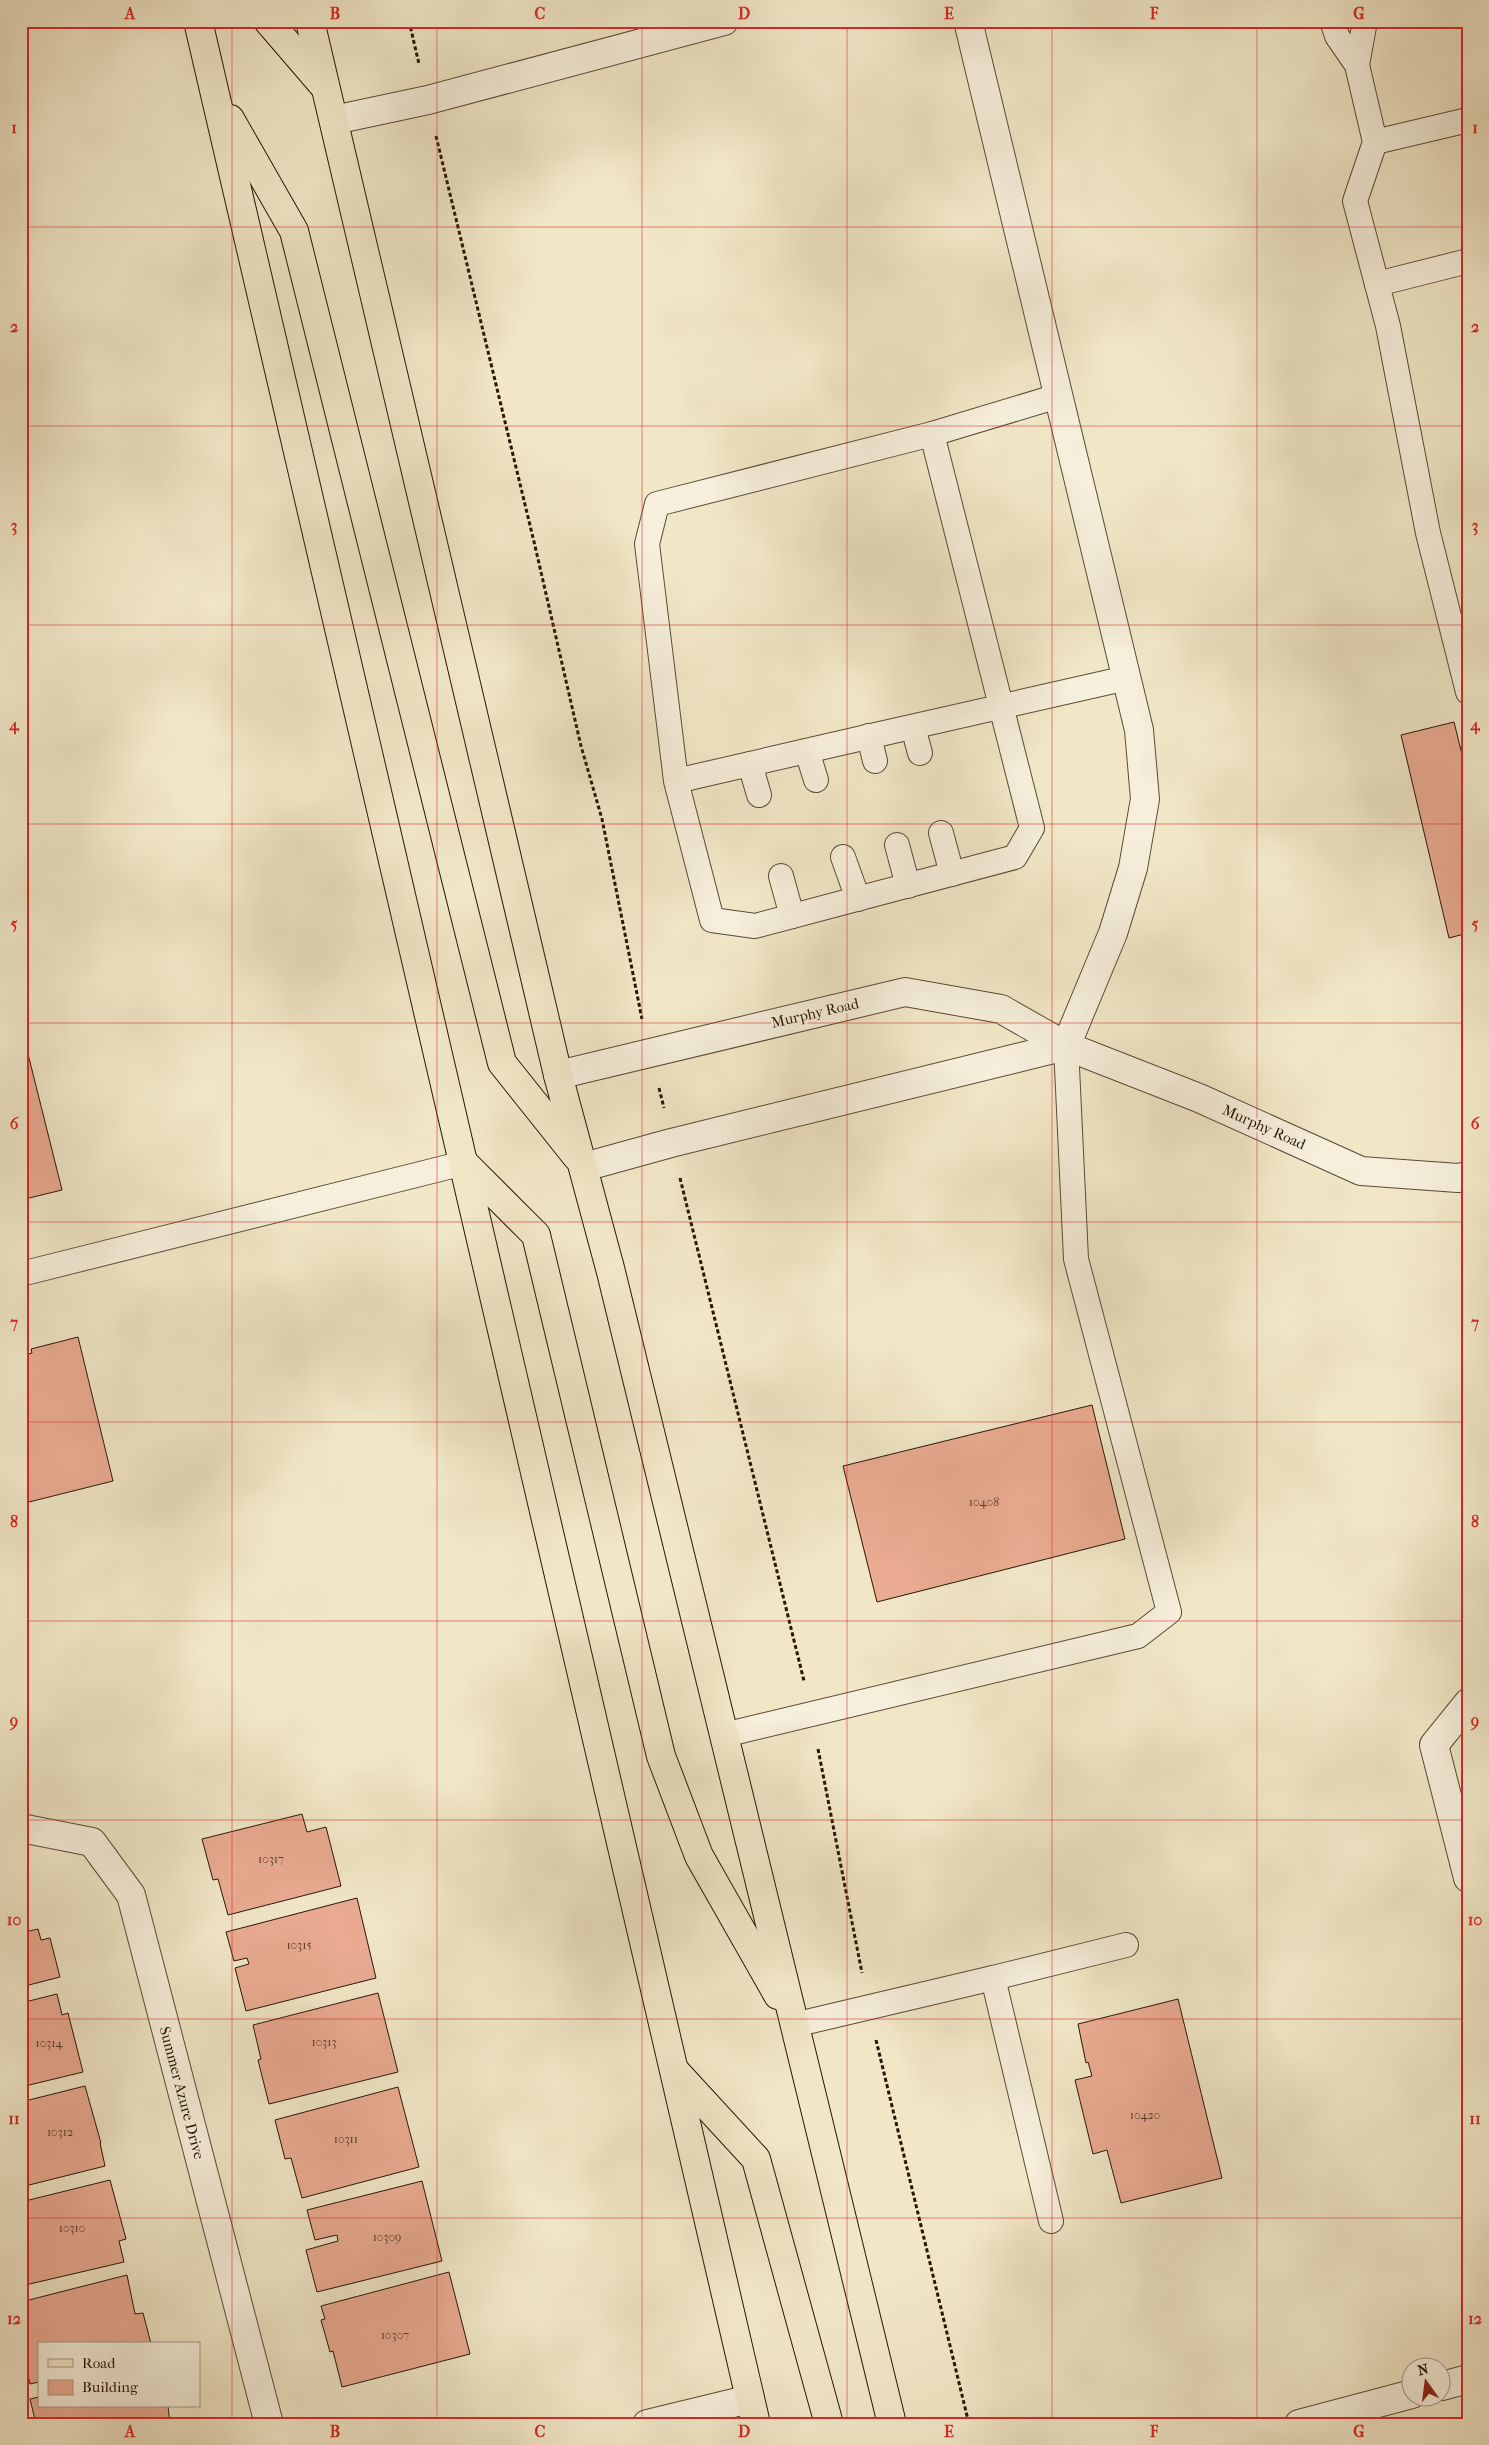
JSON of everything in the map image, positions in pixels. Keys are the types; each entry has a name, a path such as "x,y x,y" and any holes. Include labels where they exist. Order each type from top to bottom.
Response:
{"main road":[{"path":"198,21 464,1163 518,1406 753,2411"},
{"path":"268,21 326,88"},
{"path":"310,21 558,1074 584,1166 892,2424"},
{"path":"216,94 294,231 502,1063 584,1166"},
{"path":"464,1163 536,1235 661,1756 699,1856 794,2025"},
{"path":"675,2071 756,2159 828,2424"}],"street":[{"path":"334,120 428,100 724,21"},
{"path":"584,1166 1066,1046 1113,933 1133,868 1145,799 1139,730 968,21"},
{"name":"Murphy Road","path":"558,1074 905,992 1001,1009 1066,1046 1199,1098 1361,1171 1458,1178 1468,1176"},
{"path":"1468,1703 1434,1745 1468,1878"},
{"name":"Summer Azure Drive","path":"21,1828 92,1842 130,1896 269,2424"},
{"path":"1452,2383 1468,2379"},
{"path":"1299,2424 1402,2397"},
{"path":"648,2424 753,2411"}],"lane":[{"path":"1332,21 1336,36 1357,65 1375,142 1355,201 1388,326 1428,533 1468,692"},
{"path":"1357,65 1365,21"},
{"path":"1375,142 1468,120"},
{"path":"1377,284 1468,261"},
{"path":"932,434 1032,828 1015,857 755,926 712,920 676,781 647,544 657,504 932,434 1058,396"},
{"path":"676,781 1127,678"},
{"path":"913,727 920,753"},
{"path":"869,736 875,761"},
{"path":"807,751 816,780"},
{"path":"750,764 759,795"},
{"path":"941,833 952,874"},
{"path":"897,845 908,886"},
{"path":"842,856 858,899"},
{"path":"781,876 792,916"},
{"path":"724,1735 1138,1636 1169,1612 1076,1259 1066,1046"},
{"path":"21,1274 464,1163"},
{"path":"794,2025 1126,1945"},
{"path":"993,1978 1051,2221"}],"path":[{"path":"409,21 418,60"},
{"path":"436,139 535,546 581,746 602,819 642,1022"},
{"path":"686,1207 799,1658 868,2007 969,2424"}],"building":[{"path":"1454,722 1468,779 1468,933 1449,938 1401,735"},
{"path":"26,1046 62,1190 21,1200 21,1048"},
{"path":"78,1337 113,1481 21,1504 21,1356 32,1353 31,1349"},
{"path":"1092,1405 1125,1539 877,1602 843,1466"},
{"path":"302,1814 307,1832 326,1827 341,1886 228,1915 218,1879 213,1880 202,1839"},
{"path":"357,1898 376,1978 246,2011 235,1968 249,1964 247,1958 234,1961 226,1932"},
{"path":"38,1929 41,1940 50,1938 60,1977 21,1987 21,1933"},
{"path":"378,1993 398,2072 269,2104 258,2060 261,2059 253,2025"},
{"path":"57,1994 62,2015 68,2013 83,2072 21,2087 21,2003"},
{"path":"1178,1999 1222,2178 1121,2203 1107,2150 1093,2154 1075,2080 1092,2076 1088,2062 1086,2063 1078,2024"},
{"path":"85,2086 101,2143 105,2166 21,2187 21,2102"},
{"path":"398,2087 419,2167 302,2198 291,2158 285,2159 275,2120"},
{"path":"110,2180 126,2239 119,2241 124,2262 21,2286 21,2202"},
{"path":"422,2181 442,2261 317,2292 306,2250 338,2241 337,2235 315,2240 307,2210"},
{"path":"449,2272 470,2354 342,2387 333,2351 330,2352 321,2320 325,2319 321,2306"},
{"path":"127,2275 135,2314 143,2313 150,2342 38,2342 38,2382 30,2384 21,2349 21,2302"},
{"path":"38,2397 38,2408 168,2408 170,2424 36,2424 30,2399"}]}
